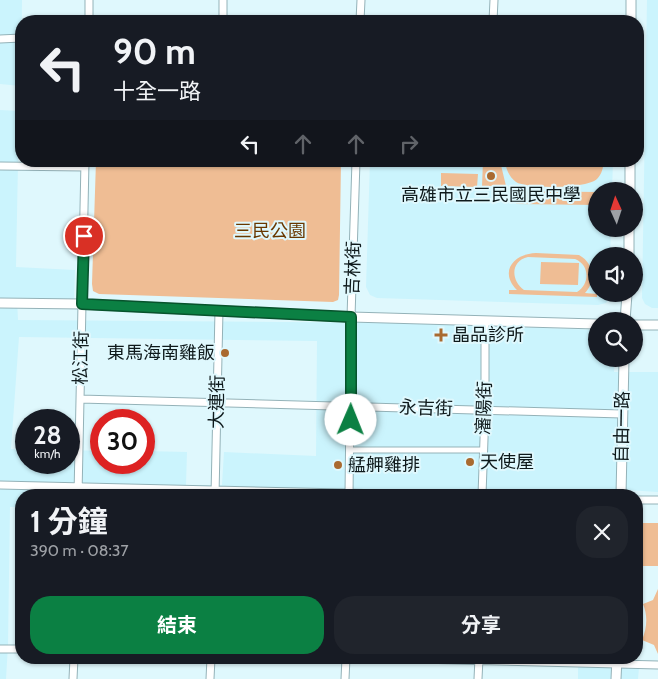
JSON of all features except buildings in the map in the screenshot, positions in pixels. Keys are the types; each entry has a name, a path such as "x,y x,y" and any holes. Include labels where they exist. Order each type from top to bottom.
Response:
{"street":[{"path":"89,0 89,15"},
{"path":"223,0 223,15"},
{"path":"360,0 360,15"},
{"path":"493,15 494,0"},
{"path":"631,0 631,15"},
{"path":"0,38 15,38"},
{"path":"0,166 15,166"},
{"name":"松江街","path":"78,486 85,167"},
{"name":"吉林街","path":"350,489 352,405 351,317 356,167"},
{"path":"630,167 630,182"},
{"path":"0,303 82,304 351,317 588,324"},
{"name":"大連街","path":"215,489 219,310"},
{"name":"瀋陽街","path":"482,489 485,410 485,321"},
{"path":"643,325 658,325"},
{"name":"自由一路","path":"621,489 624,367"},
{"name":"永吉街","path":"80,398 622,414"},
{"path":"350,450 482,450"},
{"path":"0,484 146,489"},
{"path":"643,500 658,500"},
{"path":"0,649 15,649"},
{"path":"643,663 658,665"},
{"path":"73,679 74,664"},
{"path":"210,679 211,664"},
{"path":"345,679 346,664"},
{"path":"478,679 479,664"},
{"path":"616,679 617,664"}],"shaded area":[{"path":"0,0 22,0 22,15 15,15 15,85 0,84"},
{"path":"647,0 658,0 658,308 652,308 645,304 643,300"},
{"path":"0,110 15,111 15,167 18,167 16,267 75,270 74,301 17,300 18,320 411,323 588,330 588,367 614,367 614,372 658,372 658,492 643,491 643,489 15,489 15,507 10,507 6,679 0,679","holes":["19,337 317,341 316,456 224,452 222,485 186,485 187,452 155,451 155,474 90,474 90,451 80,450 80,474 15,474 15,449 11,449"]},
{"path":"370,167 613,167 612,182 588,182 588,238 611,238 610,247 588,247 588,302 606,303 598,305 377,298 370,295 366,287"},
{"path":"578,664 603,664 603,667 639,668 638,679 578,679"}],"green space":[{"name":"三民公園","path":"96,167 341,167 338,300 333,302 99,294 93,291"},
{"path":"483,167 501,167 506,186 482,186"},
{"path":"506,167 603,167 597,179 581,185 532,186 516,182 511,178"},
{"path":"441,173 478,174 477,187 441,186"},
{"path":"516,191 588,192 588,205 516,204"},
{"path":"536,253 579,255 588,263 588,289 585,293 588,293 588,297 509,294 509,290 517,290 509,277 509,271 515,260","holes":["528,257 575,259 586,270 586,280 577,292 524,290 517,282 514,272 518,263"]},
{"path":"541,262 579,263 578,285 540,284"},
{"path":"643,523 658,523 658,566 643,566"},
{"path":"658,589 658,654 654,645 643,640 646,613 643,604 653,600"}],"place":[{"name":"高雄市立三民國民中學","path":"491,176"},
{"name":"晶品診所","path":"441,335"},
{"name":"東馬海南雞飯","path":"225,353"},
{"name":"天使屋","path":"470,462"},
{"name":"艋舺雞排","path":"338,465"}],"route":[{"path":"84,236 82,304 351,317 351,420"}]}
